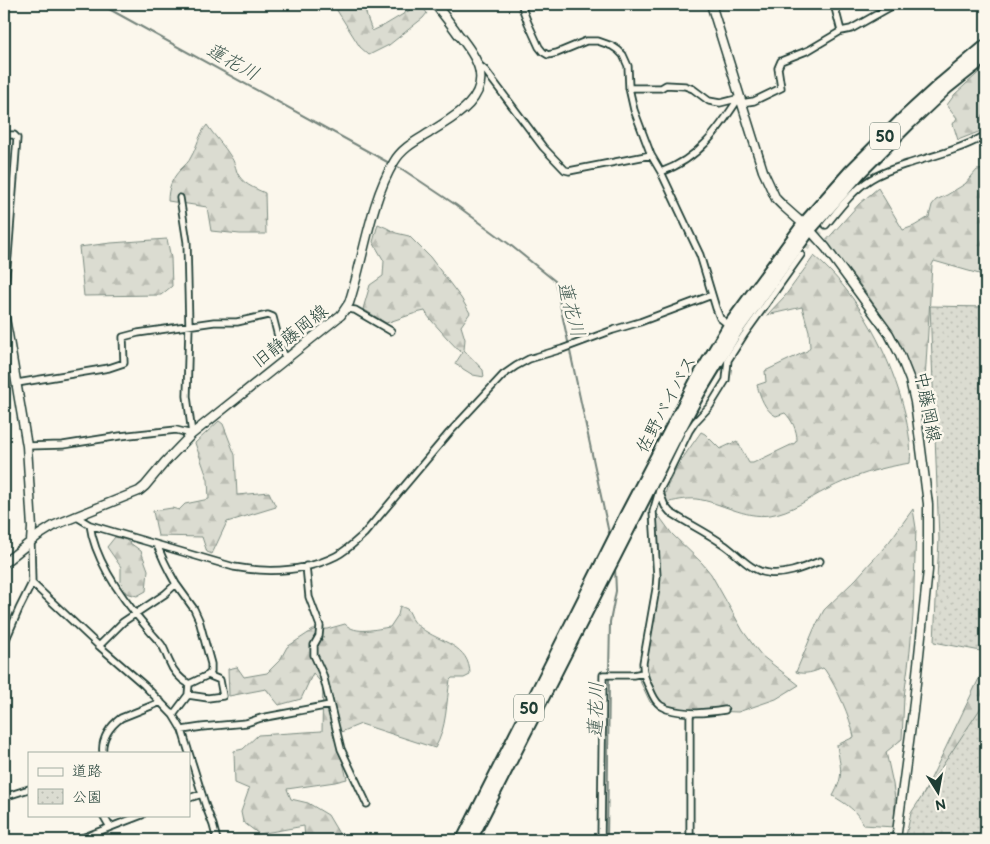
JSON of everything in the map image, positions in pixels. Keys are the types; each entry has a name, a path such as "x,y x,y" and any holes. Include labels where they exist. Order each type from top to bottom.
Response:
{"highway":[{"name":"佐野バイパス","path":"462,840 626,514 695,382 736,330 807,227 850,171 905,116 986,45"},
{"name":"佐野バイパス","path":"807,227 910,122 947,88 986,57"},
{"name":"佐野バイパス","path":"471,840 678,433 736,330"}],"street":[{"path":"435,4 473,52 479,65 485,70 544,147 565,170 569,171 652,155"},
{"path":"522,4 528,24 539,47 548,55 586,41 598,41 612,46 623,55 628,66 629,88 634,110 652,155 700,255 720,318 736,330"},
{"name":"中藤岡線","path":"711,4 740,101 772,193 826,248 878,317 900,355 910,380 915,402 928,504 927,594 896,840"},
{"path":"834,4 841,30"},
{"path":"629,88 661,88 666,85 685,86 693,89 709,101 720,103 754,101 781,88 778,68 780,61 809,50 841,30 852,29 892,4"},
{"name":"旧静藤岡線","path":"4,563 31,541 51,528 75,516 139,491 192,434 341,316 351,296 374,212 389,171 398,156 405,149 469,104 476,95 480,84 479,65"},
{"path":"661,172 680,164 693,155 705,144 740,101"},
{"path":"4,135 14,134 17,138 4,293"},
{"path":"826,225 839,208 863,184 872,178 956,149 986,134"},
{"path":"27,446 63,445 176,430 192,434 187,389 189,326 187,242 180,198"},
{"path":"726,710 701,714 679,712 661,706 654,697 643,673 657,576 653,512 659,490 689,431 710,406 726,380 728,360 736,330 801,255"},
{"path":"75,516 90,525 234,567 251,570 287,570 318,563 337,555 364,534 449,433 503,375 516,366 529,359 640,322 712,295"},
{"path":"346,309 355,310 391,331"},
{"path":"4,314 27,446 32,528 32,583 4,644"},
{"path":"16,383 108,368 124,363 123,337 138,333 214,322 237,322 268,315 273,317 286,359"},
{"path":"659,490 665,506 670,512 724,544 753,567 765,573 777,574 803,568 820,561"},
{"path":"90,525 92,538 99,556 113,580 135,613 165,650 168,661 174,670 189,684"},
{"path":"157,545 176,584 190,602 199,620 211,664 211,672 208,675 189,684"},
{"path":"306,566 309,597 320,626 319,636 314,645 314,655 323,675 341,749 367,804"},
{"path":"32,583 161,702 173,715 182,730 189,752"},
{"path":"99,646 123,622 165,594 176,584"},
{"path":"601,840 603,675 634,675 643,673"},
{"path":"188,696 208,698 223,696 220,680 208,675"},
{"path":"173,715 188,696 189,684"},
{"path":"102,752 103,741 116,722 121,718 161,702"},
{"path":"182,730 246,723 261,718 330,705"},
{"path":"690,713 690,840"},
{"path":"190,756 213,825 216,840"},
{"path":"4,797 28,789"},
{"path":"190,798 202,794"},
{"path":"104,816 110,827"},
{"path":"77,840 139,816"}],"green space":[{"path":"333,4 364,4 372,31 420,4 427,13 389,45 369,55 360,47"},
{"path":"986,66 986,129 958,140 953,124 957,118 947,105 955,94"},
{"path":"207,125 232,159 242,180 265,193 266,234 211,231 207,207 168,201 173,180 189,160"},
{"path":"986,169 986,276 934,261 932,265 923,432 917,397 904,358 888,325 851,273 824,243 859,204 878,188 903,230 929,217 932,205 936,200 965,184 977,170"},
{"path":"378,224 396,233 409,236 430,257 461,298 470,313 461,326 465,339 464,350 483,370 484,377 473,375 455,364 462,353 425,311 386,323 363,309 370,285 383,276 384,261 373,242"},
{"path":"167,239 171,258 172,286 161,295 84,296 79,247"},
{"path":"814,256 845,288 859,307 882,349 905,413 910,444 910,463 857,476 792,508 770,515 751,515 696,499 684,499 665,503 667,487 672,477 701,432 720,449 737,441 749,463 753,463 795,443 797,440 795,429 790,419 785,413 776,416 769,411 761,398 757,385 766,382 765,371 807,351 810,347 809,331 802,307 767,315 785,296"},
{"path":"930,306 986,307 986,652 934,642 939,539"},
{"path":"219,421 223,424 235,455 237,495 269,492 276,507 227,522 212,554 207,552 202,537 158,536 153,511 172,508 179,510 185,504 209,499 208,480 195,443"},
{"path":"913,509 916,528 913,615 904,697 902,739 886,752 895,799 894,827 863,825 854,811 833,796 840,776 837,745 854,737 842,702 823,668 810,673 796,672 824,610 856,579 889,542"},
{"path":"657,514 672,534 711,574 743,631 762,656 799,685 776,699 738,712 661,709 650,702 638,677 638,673 654,582 652,538"},
{"path":"115,537 126,540 141,551 148,570 146,591 137,596 126,593 121,582 121,567 107,547"},
{"path":"400,606 407,609 413,620 420,627 460,650 469,665 470,675 450,680 444,724 435,748 361,724 336,734 347,779 287,789 291,799 308,803 328,815 341,837 339,840 305,840 304,826 259,834 243,822 241,812 249,789 235,783 234,751 243,749 258,735 322,731 323,685 313,673 301,699 279,705 266,689 229,696 228,669 237,667 244,677 267,673 280,660 287,647 313,630 327,629 345,624 360,630 390,627 398,615"},
{"path":"986,664 986,840 914,840 922,797"},
{"path":"986,700 986,840 905,840 911,813"}],"waterway":[{"name":"蓮花川","path":"100,4 391,164"},
{"name":"蓮花川","path":"395,166 456,205 555,281 610,538"},
{"name":"蓮花川","path":"609,672 610,622 616,591 615,568"},
{"name":"蓮花川","path":"607,840 609,677"}],"tunnel":[{"path":"801,255 826,225"}]}
